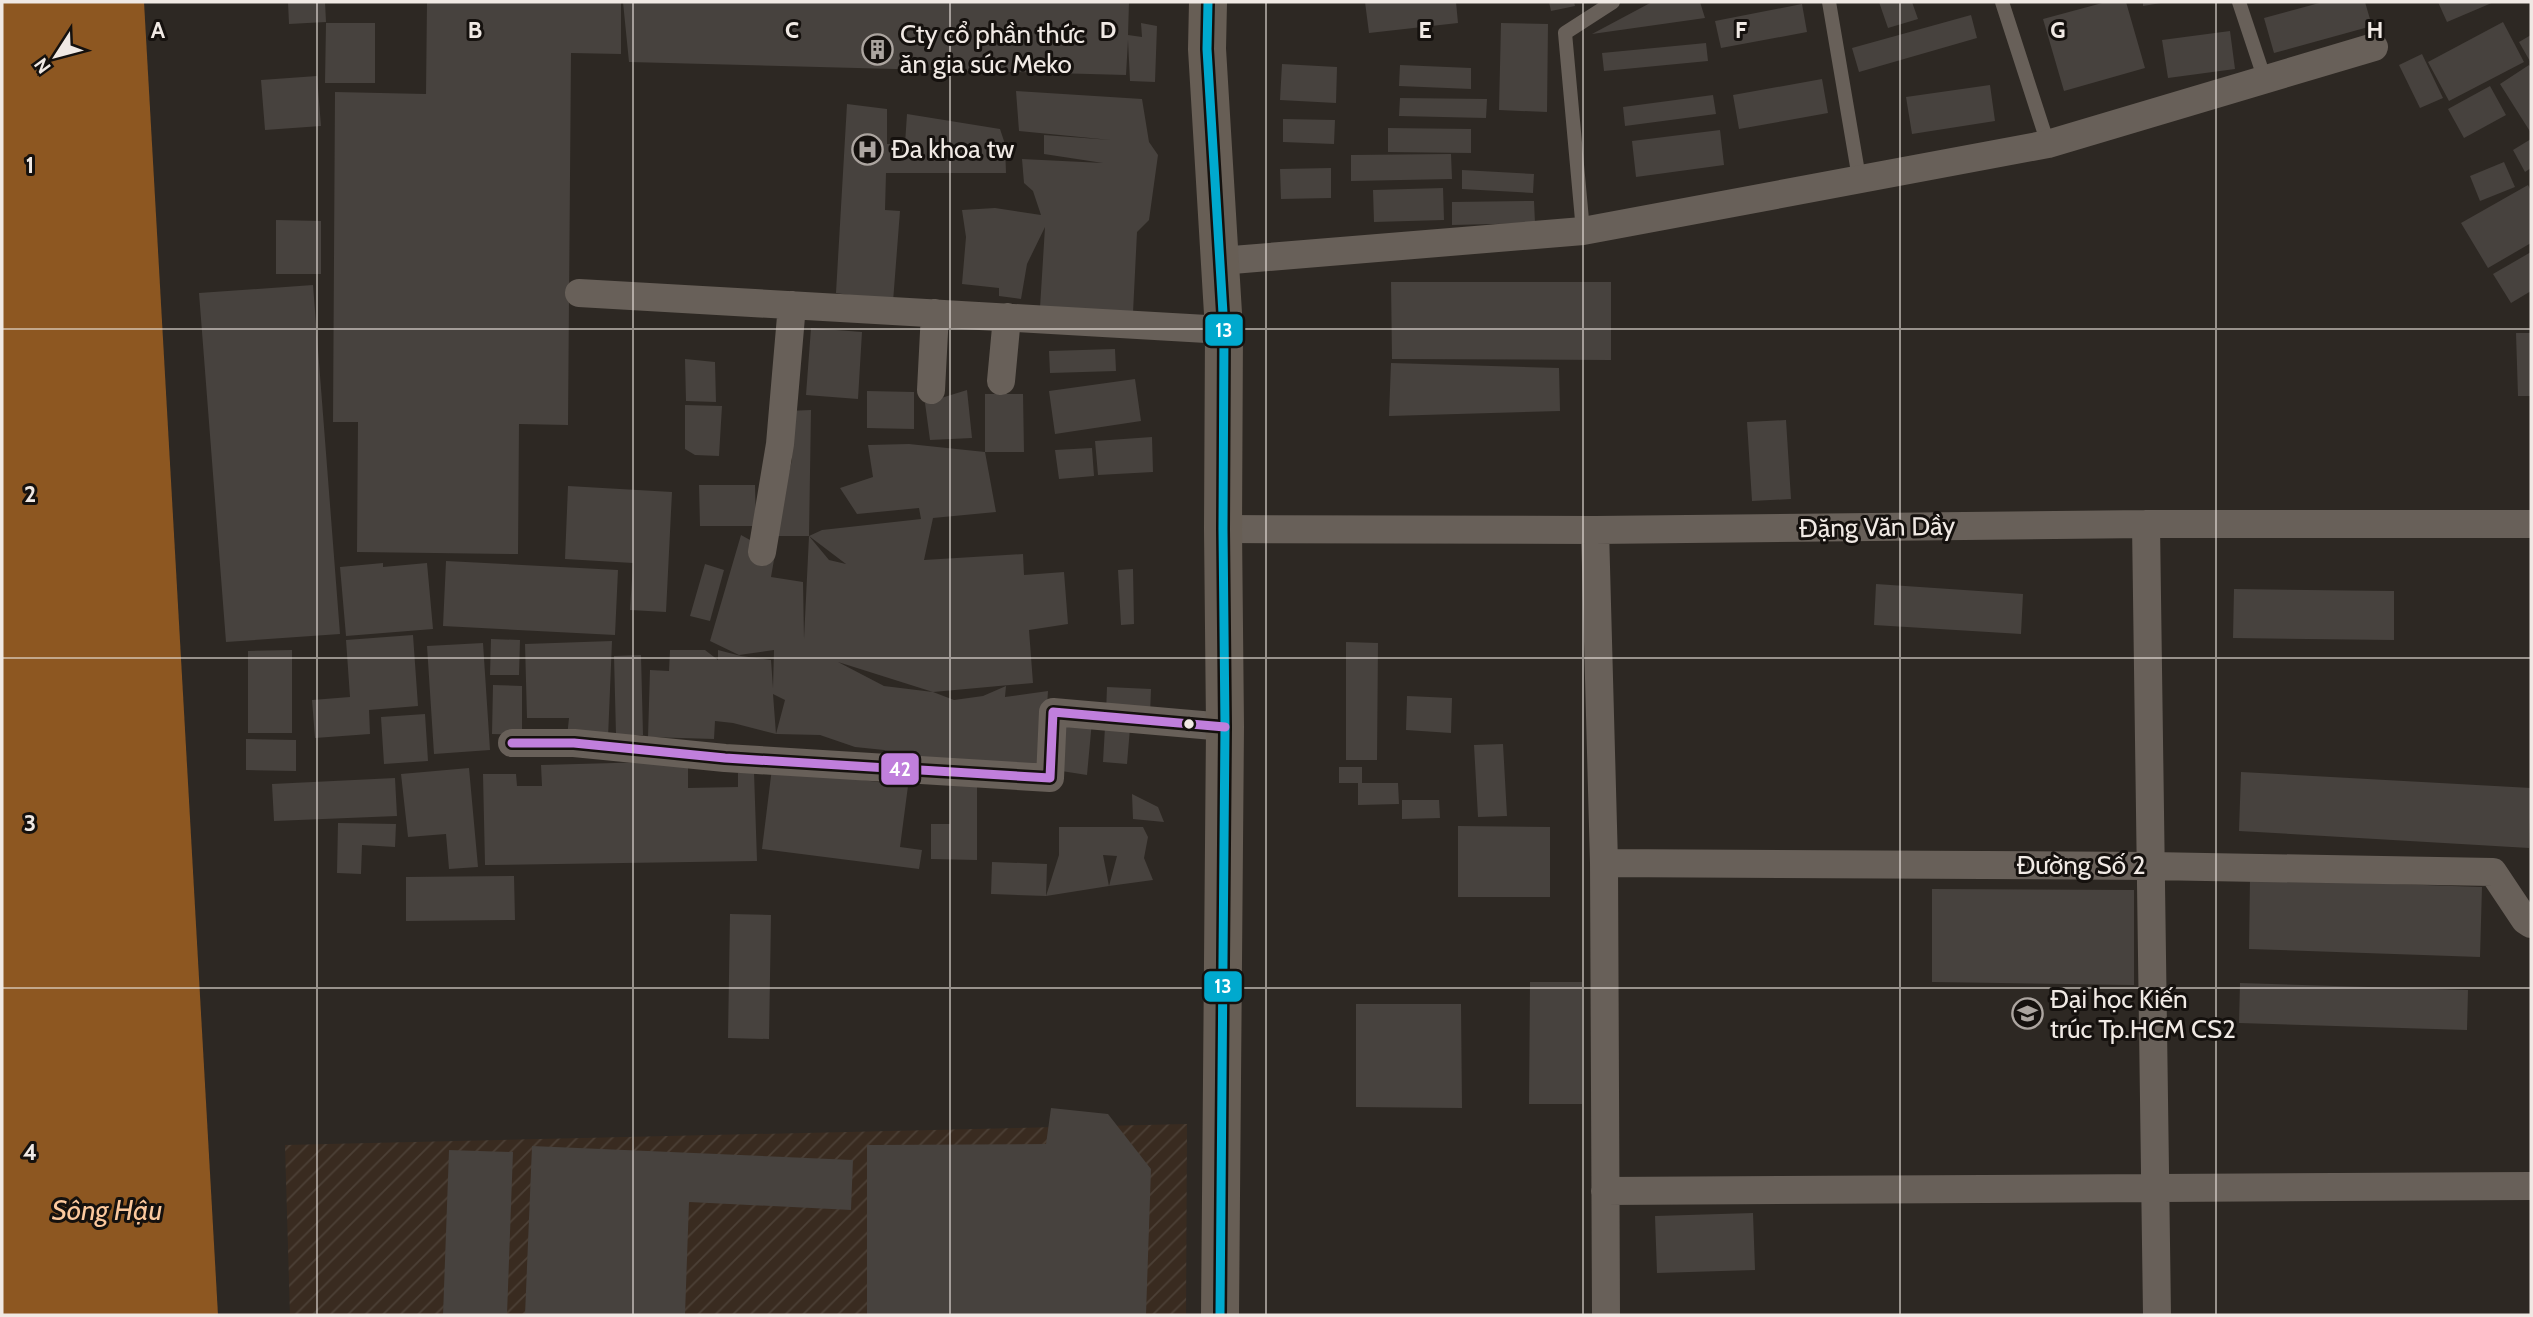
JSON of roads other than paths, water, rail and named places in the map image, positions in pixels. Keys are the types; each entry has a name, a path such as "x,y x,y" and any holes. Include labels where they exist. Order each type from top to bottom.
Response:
{"highway":[{"path":"1208,2 1207,48 1224,330 1225,727 1220,1315"}],"street":[{"path":"1220,261 1583,231 2048,144 2374,47"},
{"path":"579,293 1224,330"},
{"path":"762,552 780,444 792,305"},
{"path":"931,390 935,313"},
{"path":"1001,381 1007,317"},
{"path":"2146,524 2157,1315"},
{"name":"Đặng Văn Dầy","path":"1223,529 1595,530 2146,524 2531,524"},
{"path":"1595,530 1604,863 1606,1315"},
{"path":"512,743 574,743 725,758 1050,778 1054,712 1225,727"},
{"name":"Đường Số 2","path":"1604,863 2151,866 2493,872 2525,920 2531,924"},
{"path":"1605,1191 2531,1186"}],"lane":[{"path":"1583,231 1565,33 1613,2"},
{"path":"1829,2 1859,178"},
{"path":"2002,2 2048,144"},
{"path":"2239,2 2265,80"}],"water":[{"name":"Sông Hậu","path":"2,2 144,2 218,1315 2,1315"}],"place":[{"name":"Cty cổ phần thức ăn gia súc Meko","path":"877,49"},
{"name":"Đa khoa tw","path":"868,149"},
{"name":"Đại học Kiến trúc Tp.HCM CS2","path":"2027,1014"}]}
